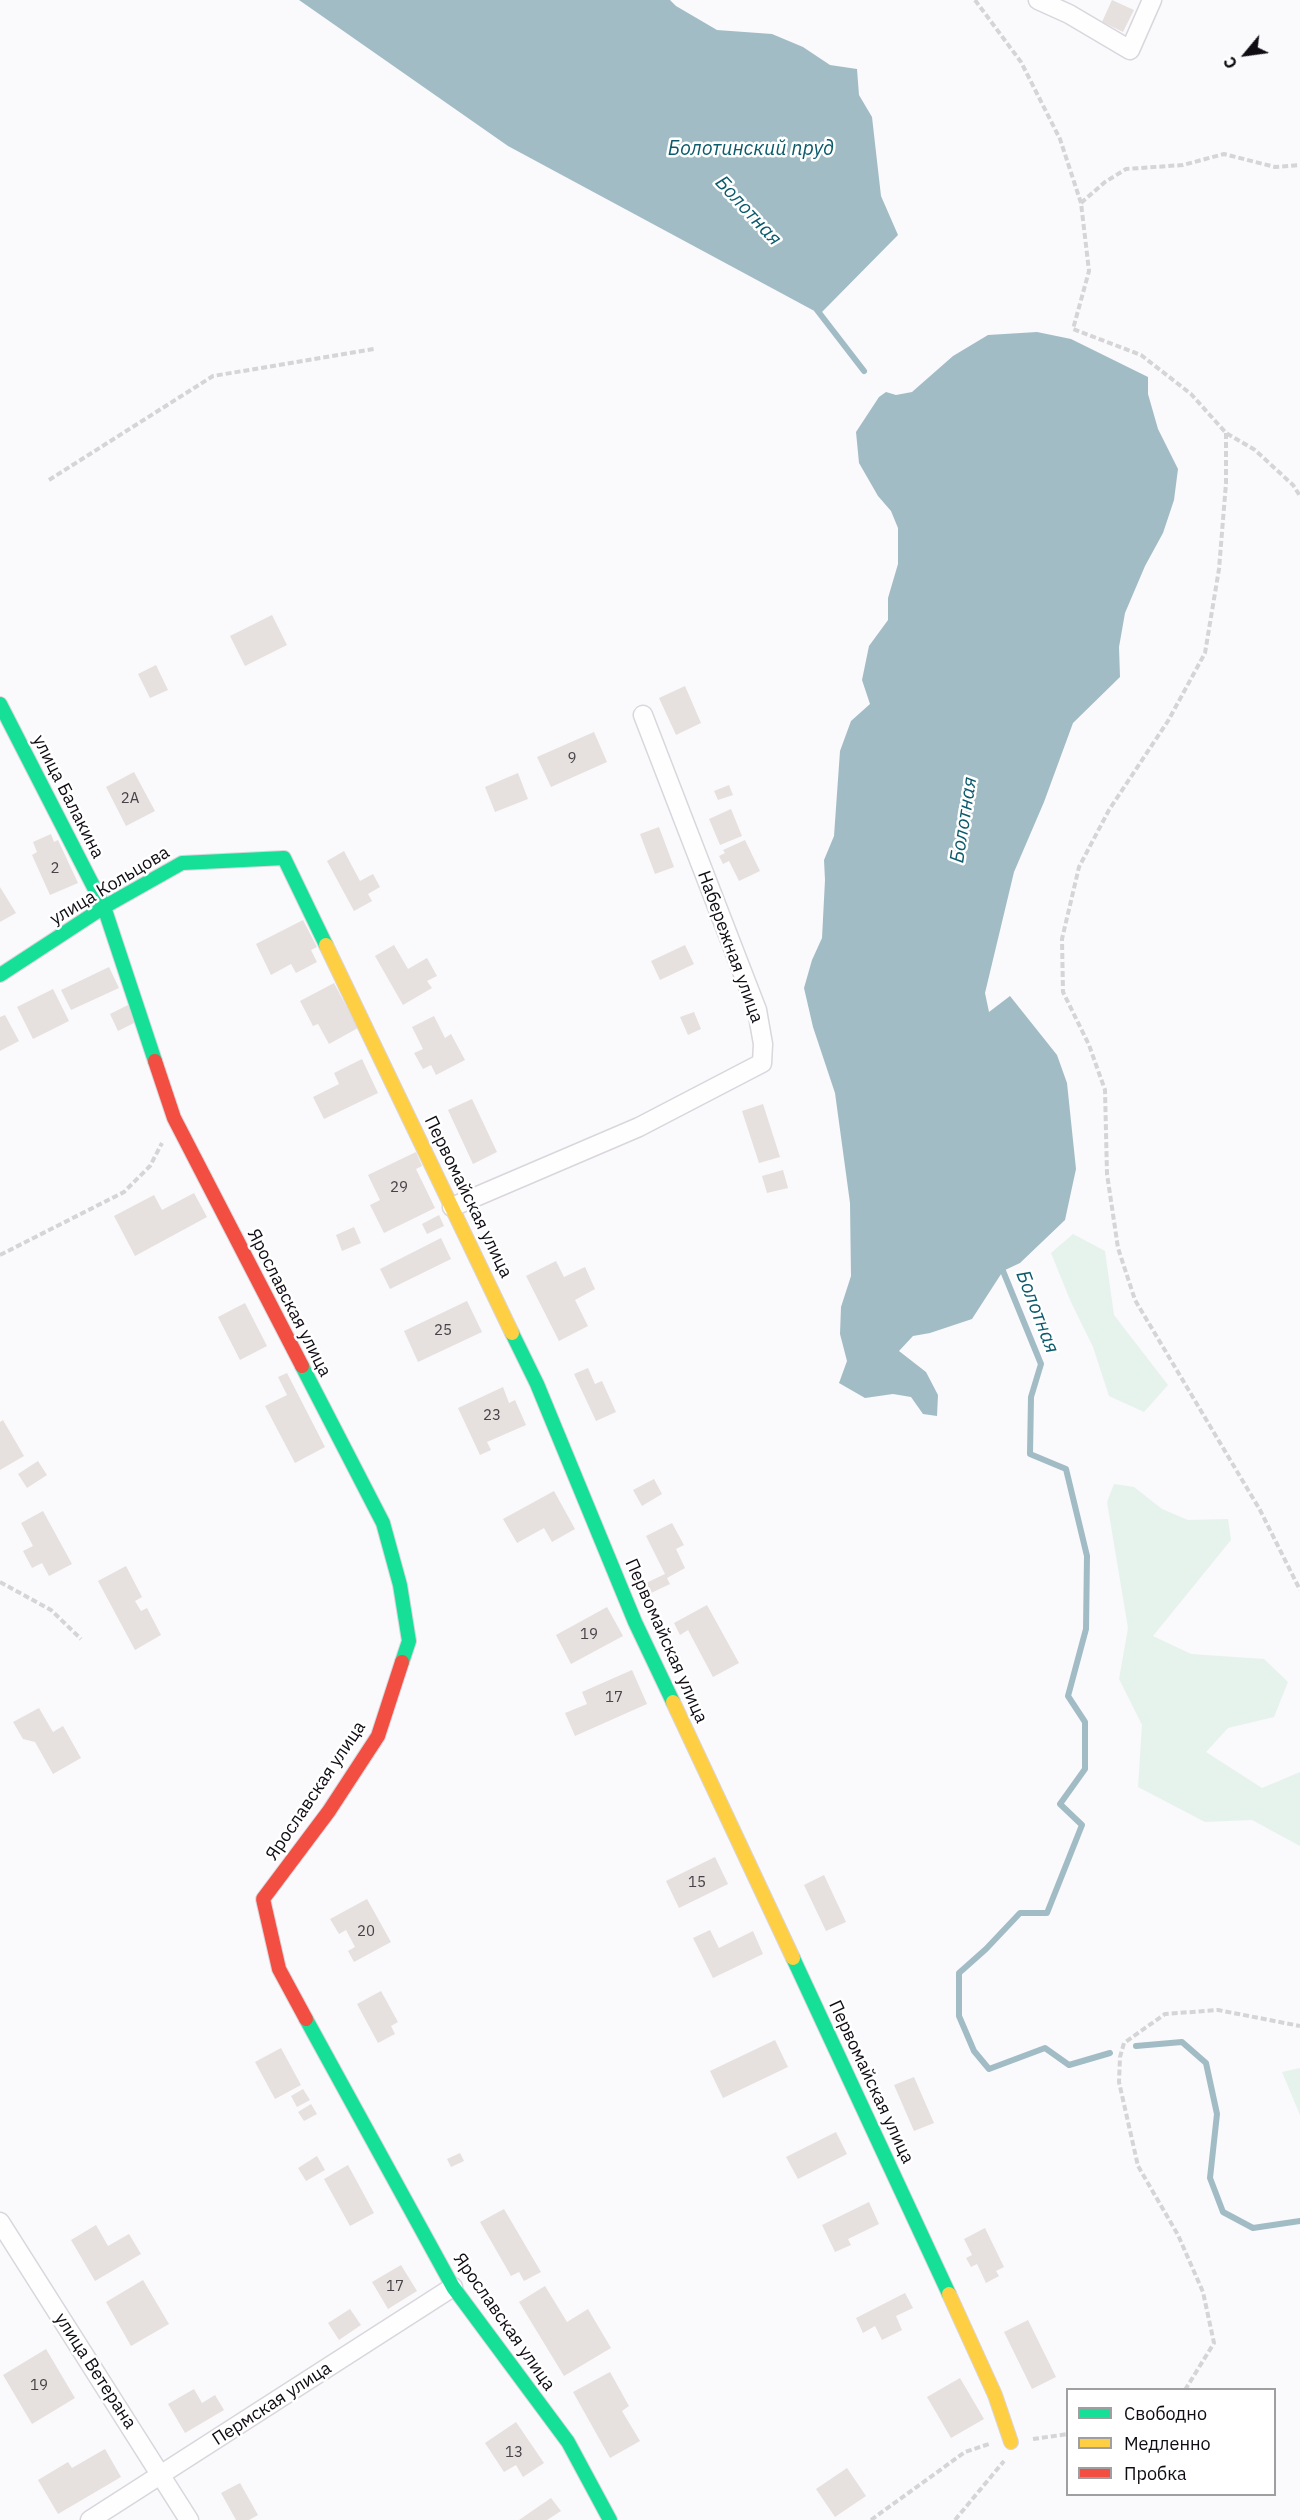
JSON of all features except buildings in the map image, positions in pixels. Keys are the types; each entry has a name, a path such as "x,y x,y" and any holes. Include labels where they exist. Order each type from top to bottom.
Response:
{"street":[{"path":"1038,0 1069,14 1130,50 1152,0"},
{"name":"улица Балакина","path":"0,705 104,907"},
{"name":"Набережная улица","path":"453,1207 639,1127 762,1064 763,1044 757,1010 643,715"},
{"name":"улица Кольцова","path":"0,975 104,907 182,863 284,858"},
{"name":"Первомайская улица","path":"284,858 537,1384 635,1622 838,2053 990,2384 1011,2442"},
{"name":"Ярославская улица","path":"104,907 174,1118 383,1523 400,1585 409,1641 378,1736 329,1811 263,1899 279,1969 453,2287 568,2442 610,2520"},
{"name":"улица Ветерана","path":"0,2222 189,2520"},
{"name":"Пермская улица","path":"90,2520 453,2287"}],"path":[{"path":"975,0 1021,62 1060,140 1081,203 1089,272 1072,329 1141,356 1191,394 1226,433 1255,450 1293,485 1300,496"},
{"path":"1081,203 1105,182 1126,169 1183,165 1224,154 1275,166 1300,165"},
{"path":"49,480 213,375 374,349"},
{"path":"1226,433 1226,483 1219,569 1205,653 1168,721 1109,810 1079,867 1062,939 1063,992 1089,1045 1105,1090 1107,1174 1118,1248 1136,1300 1260,1510 1300,1590"},
{"path":"0,1255 124,1192 150,1166 174,1118"},
{"path":"0,1582 51,1610 81,1639"},
{"path":"1186,2388 1214,2343 1203,2292 1178,2235 1138,2166 1120,2096 1119,2082 1124,2043 1133,2034 1165,2014 1218,2010 1300,2026"},
{"path":"872,2520 965,2452 982,2445 1066,2434"},
{"path":"955,2520 1004,2462 1011,2442"}],"shaded area":[{"path":"1073,1234 1105,1251 1114,1315 1168,1385 1144,1412 1109,1396 1093,1347 1070,1300 1051,1253"},
{"path":"1114,1484 1134,1487 1162,1509 1188,1520 1228,1519 1231,1540 1153,1636 1191,1654 1264,1659 1288,1682 1274,1717 1228,1728 1206,1752 1262,1788 1300,1772 1300,1846 1252,1820 1205,1822 1138,1787 1142,1725 1119,1679 1128,1628 1107,1502"},
{"path":"1300,2068 1300,2115 1282,2072"}],"water":[{"name":"Болотинский пруд","path":"299,0 670,0 676,6 717,30 772,34 803,47 830,65 857,69 859,95 872,117 881,196 898,235 820,314 508,146"},
{"path":"1037,332 1071,339 1148,377 1148,394 1158,429 1178,469 1174,500 1163,533 1145,566 1125,613 1119,647 1120,677 1073,723 1044,802 1014,872 985,993 989,1012 1010,996 1057,1055 1067,1083 1076,1169 1065,1220 1020,1263 1003,1271 972,1319 930,1333 913,1336 899,1351 926,1372 938,1395 937,1416 923,1414 911,1397 893,1394 865,1398 839,1383 847,1361 840,1334 841,1307 851,1276 850,1203 835,1093 813,1027 804,988 812,960 822,938 824,860 834,836 840,751 851,721 870,704 862,680 869,646 888,620 888,598 898,564 898,528 891,511 878,496 859,463 856,432 879,397 886,392 896,395 912,392 953,356 988,335"}],"waterway":[{"name":"Болотная","path":"817,310 864,371"},
{"name":"Болотная","path":"1002,1263 1003,1271 1041,1364 1031,1397 1030,1454 1066,1469 1087,1556 1086,1629 1068,1696 1085,1722 1085,1769 1060,1804 1082,1825 1047,1913 1020,1913 986,1949 959,1973 959,2016 974,2051 989,2069 1045,2048 1069,2065 1110,2053"},
{"name":"Болотная","path":"1136,2046 1182,2042 1206,2063 1217,2114 1210,2178 1223,2212 1253,2228 1300,2221"}],"traffic: fast":[{"path":"0,704 104,907 155,1061"},
{"path":"0,975 104,907 182,863 284,858 326,945"},
{"path":"512,1333 537,1384 635,1622 673,1702"},
{"path":"302,1366 383,1523 400,1585 409,1641 402,1662"},
{"path":"793,1958 949,2294"},
{"path":"306,2019 453,2287 568,2442 610,2520"}],"traffic: slow":[{"path":"326,945 512,1333"},
{"path":"673,1702 793,1958"},
{"path":"949,2294 995,2395 1011,2442"}],"traffic: jam":[{"path":"155,1061 174,1118 302,1366"},
{"path":"306,2019 279,1969 263,1899 329,1811 378,1736 402,1662"}]}
